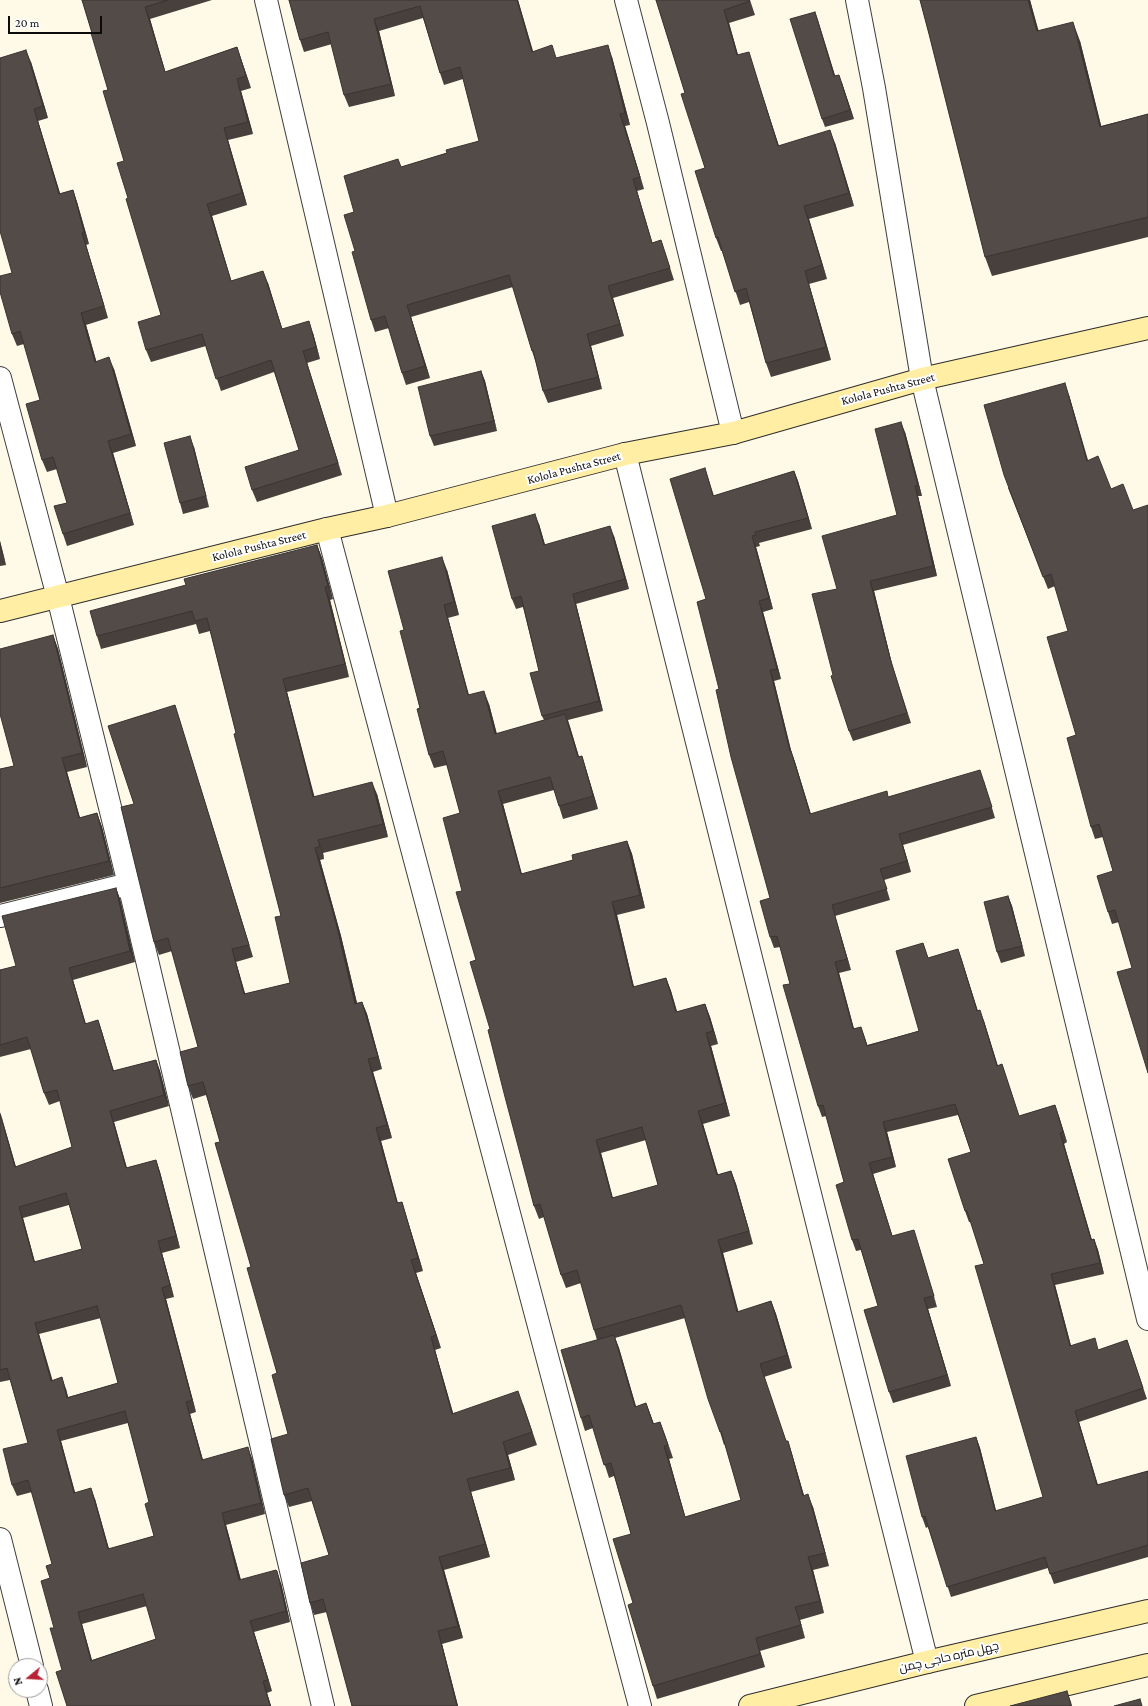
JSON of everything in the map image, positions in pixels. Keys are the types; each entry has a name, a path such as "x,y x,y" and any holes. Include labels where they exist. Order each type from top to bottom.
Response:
{"main road":[{"name":"Kolola Pushta Street","path":"0,611 327,529 388,516 625,454 733,433 922,379 1148,328"},
{"name":"چهل متره حاجی چمن","path":"750,1706 926,1662 1148,1611"},
{"path":"976,1706 1148,1665"}],"street":[{"path":"266,0 388,516"},
{"path":"626,0 660,131 733,433"},
{"path":"857,0 874,88 922,379 1148,1319"},
{"path":"0,378 58,597 129,884 323,1706"},
{"path":"625,454 926,1662"},
{"path":"327,529 640,1706"},
{"path":"0,916 129,884"},
{"path":"0,1539 30,1658"}],"building":[{"path":"82,0 168,0 145,7 165,72 237,47 246,76 237,79 248,122 224,128 242,193 207,204 231,281 263,271 282,329 309,321 316,347 303,351 338,463 252,490 245,467 299,450 271,360 216,379 202,334 146,350 138,322 161,315 126,199 128,198 117,163 124,161 103,91 108,90"},
{"path":"289,0 517,0 532,52 552,45 556,58 608,45 625,113 620,114 640,177 633,179 652,243 661,240 670,268 608,286 620,324 587,334 598,377 543,391 533,350 532,351 509,275 407,305 425,366 402,373 385,316 371,320 352,252 355,251 344,215 354,212 344,176 398,159 401,167 447,153 446,150 479,141 460,67 440,73 420,6 374,19 391,84 344,95 328,32 300,40"},
{"path":"656,0 749,0 750,1 724,10 737,55 749,52 778,146 830,130 849,193 804,206 822,265 805,271 826,347 766,363 746,288 735,292 695,171 705,168 681,94 685,93"},
{"path":"920,0 1028,0 1037,31 1073,22 1100,127 1148,114 1148,217 985,257"},
{"path":"815,12 834,76 839,75 850,110 822,119 790,19"},
{"path":"26,50 43,106 34,109 59,194 73,190 84,232 82,233 104,306 81,313 95,362 109,357 131,434 108,441 130,513 63,534 54,506 67,503 53,457 42,460 26,404 40,400 20,331 12,334 0,292 0,276 12,273 0,231 0,58"},
{"path":"481,371 494,421 430,436 418,387"},
{"path":"1065,383 1087,461 1098,456 1111,489 1123,484 1133,510 1148,505 1148,1073 1117,972 1132,968 1115,910 1108,912 1097,876 1113,871 1099,824 1091,827 1067,738 1076,735 1047,637 1068,631 1051,574 1043,577 1004,475 984,405"},
{"path":"901,422 918,485 915,486 933,566 870,581 890,658 907,713 849,731 831,676 833,675 812,594 837,589 822,536 897,515 875,429"},
{"path":"190,436 206,496 180,503 164,443"},
{"path":"705,468 713,496 794,471 808,518 755,532 756,535 752,536 769,598 759,601 777,669 770,670 790,751 810,814 887,791 888,797 980,770 992,807 899,834 907,861 880,869 887,889 832,905 847,959 835,962 853,1029 861,1027 867,1046 919,1031 896,951 923,943 928,958 958,949 977,1011 980,1010 997,1066 1002,1064 1019,1116 1055,1105 1063,1132 1060,1133 1091,1240 1094,1239 1100,1263 1051,1274 1070,1346 1095,1338 1098,1350 1127,1340 1143,1388 1075,1411 1097,1485 1148,1471 1148,1545 1050,1574 1045,1557 947,1587 925,1516 922,1517 906,1456 976,1437 995,1511 1043,1497 975,1266 984,1264 948,1159 971,1152 955,1104 883,1122 892,1157 869,1163 892,1236 914,1230 934,1296 924,1298 947,1375 889,1392 864,1310 878,1306 858,1239 852,1240 836,1185 844,1182 823,1105 818,1106 783,985 790,984 777,936 770,937 760,901 770,898 731,757 716,690 719,689 697,602 706,599 670,479"},
{"path":"535,514 544,545 610,526 625,579 573,594 599,701 542,716 530,673 539,671 521,596 512,599 492,526"},
{"path":"317,545 328,586 325,587 345,664 283,679 313,797 372,782 383,824 318,840 320,846 315,848 336,923 355,1004 362,1002 378,1057 368,1059 387,1125 376,1128 397,1203 402,1202 418,1258 411,1260 436,1335 431,1337 452,1414 518,1391 532,1432 503,1442 510,1468 467,1479 485,1544 439,1557 458,1626 438,1631 457,1706 352,1706 323,1599 310,1603 301,1563 329,1555 308,1488 284,1495 271,1439 288,1434 272,1375 277,1373 247,1268 251,1267 215,1143 220,1142 203,1082 188,1086 180,1052 198,1047 168,938 154,942 121,807 134,804 108,726 175,705 249,945 232,949 244,994 290,983 275,917 281,916 234,734 236,733 207,618 195,621 192,611 97,636 90,611 186,585 184,579"},
{"path":"442,557 454,602 444,605 468,695 484,691 495,734 565,714 578,757 582,756 593,796 559,806 550,777 498,791 521,874 573,860 572,855 627,841 640,895 612,902 633,987 666,978 676,1012 705,1004 713,1031 706,1033 725,1103 698,1111 717,1175 731,1171 749,1231 718,1240 737,1312 771,1301 787,1355 760,1364 786,1441 788,1441 803,1496 808,1494 825,1553 808,1557 820,1601 795,1607 801,1625 756,1638 760,1654 653,1686 628,1605 633,1603 613,1539 631,1534 611,1463 604,1465 589,1415 581,1418 561,1350 614,1335 635,1407 646,1403 653,1424 660,1422 668,1445 664,1446 685,1517 741,1500 721,1431 720,1432 708,1399 681,1305 594,1330 577,1270 561,1275 540,1204 534,1206 488,1030 490,1029 470,962 476,960 456,892 462,891 443,818 460,813 443,751 429,755 417,709 420,708 400,631 404,630 388,571","holes":["642,1127 658,1185 612,1198 596,1140"]},
{"path":"53,635 82,753 62,758 79,818 97,813 109,861 0,888 0,769 14,766 0,714 0,649"},
{"path":"116,888 130,951 69,968 85,1024 98,1020 113,1071 156,1060 164,1095 110,1111 126,1168 156,1160 176,1236 158,1241 170,1285 162,1288 192,1400 186,1402 202,1460 248,1447 261,1503 222,1513 239,1580 276,1570 277,1571 286,1611 250,1621 268,1680 263,1681 270,1706 67,1706 56,1672 62,1670 50,1628 54,1628 41,1581 50,1578 46,1566 52,1564 28,1480 12,1485 3,1449 28,1443 7,1368 0,1370 0,1114 15,1167 72,1147 57,1090 44,1093 27,1037 0,1045 0,970 16,966 2,916","holes":["66,1193 82,1249 34,1262 19,1207","97,1306 118,1383 67,1398 62,1377 51,1381 35,1323","125,1411 149,1502 145,1504 154,1536 108,1549 91,1488 74,1493 57,1430","143,1594 156,1639 91,1661 78,1612"]},
{"path":"1008,896 1022,946 997,952 984,902"},
{"path":"1067,1691 1071,1706 1010,1706"},
{"path":"1140,1699 1142,1706 1114,1706"}]}
